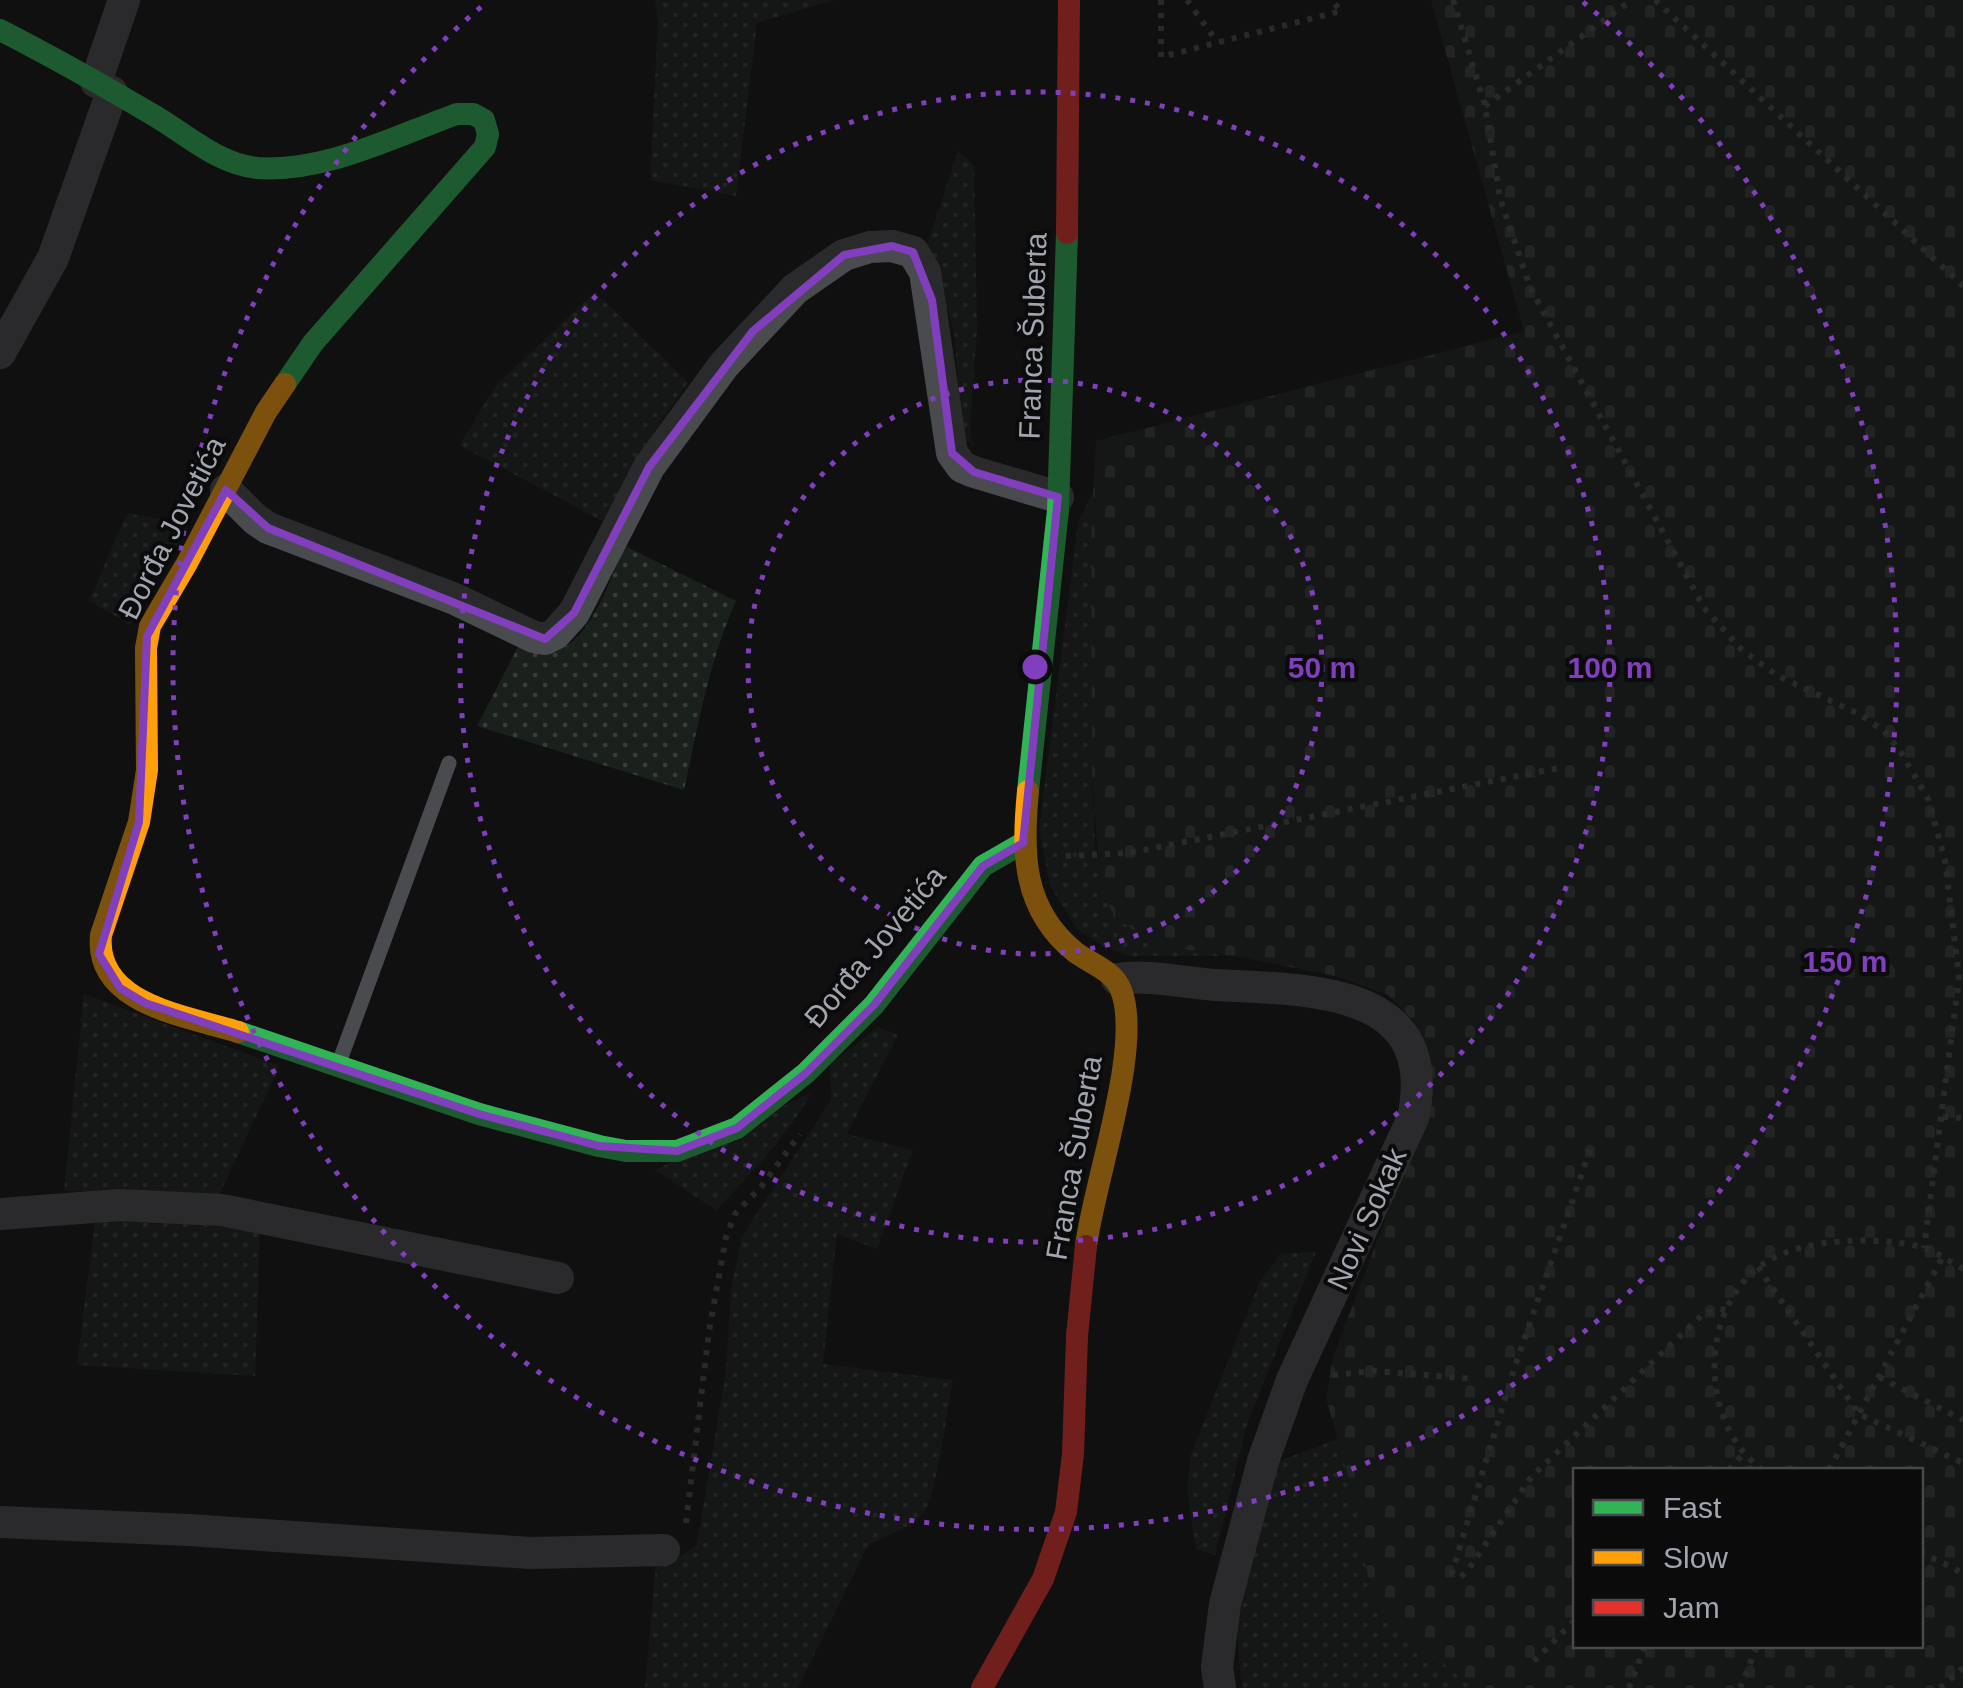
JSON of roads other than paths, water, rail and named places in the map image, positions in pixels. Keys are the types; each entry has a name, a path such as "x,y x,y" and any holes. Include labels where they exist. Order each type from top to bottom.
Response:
{"street":[{"path":"0,353 53,258 104,87 124,0"},
{"name":"Franca Šuberta","path":"982,1688 993,1662 1037,1593 1058,1542 1069,1498 1078,1310 1093,1202 1125,1066 1124,999 1118,979 1074,951 1050,926 1040,909 1025,854 1058,497 1070,125 1069,0"},
{"name":"Đorđa Jovetića","path":"0,30 164,122 202,150 249,167 307,163 457,114 472,114 484,120 488,134 485,147 313,343 266,412 147,636 142,805 122,880 101,935 100,954 109,976 120,988 145,1002 479,1114 599,1146 678,1151 737,1128 806,1073 874,1005 983,866 1025,854"},
{"path":"226,490 268,528 455,598 534,637 545,638 555,634 574,613 650,466 753,331 819,270 844,254 892,246 913,252 925,272 952,453 962,467 974,472 1058,497"},
{"name":"Novi Sokak","path":"1118,979 1281,988 1342,998 1383,1016 1406,1037 1416,1068 1418,1095 1413,1118 1292,1380 1263,1461 1225,1604 1217,1667 1220,1688"},
{"path":"0,1214 120,1205 222,1210 558,1278"},
{"path":"0,1522 189,1530 530,1553 664,1550"}],"lane":[{"path":"339,1064 449,762"}]}
